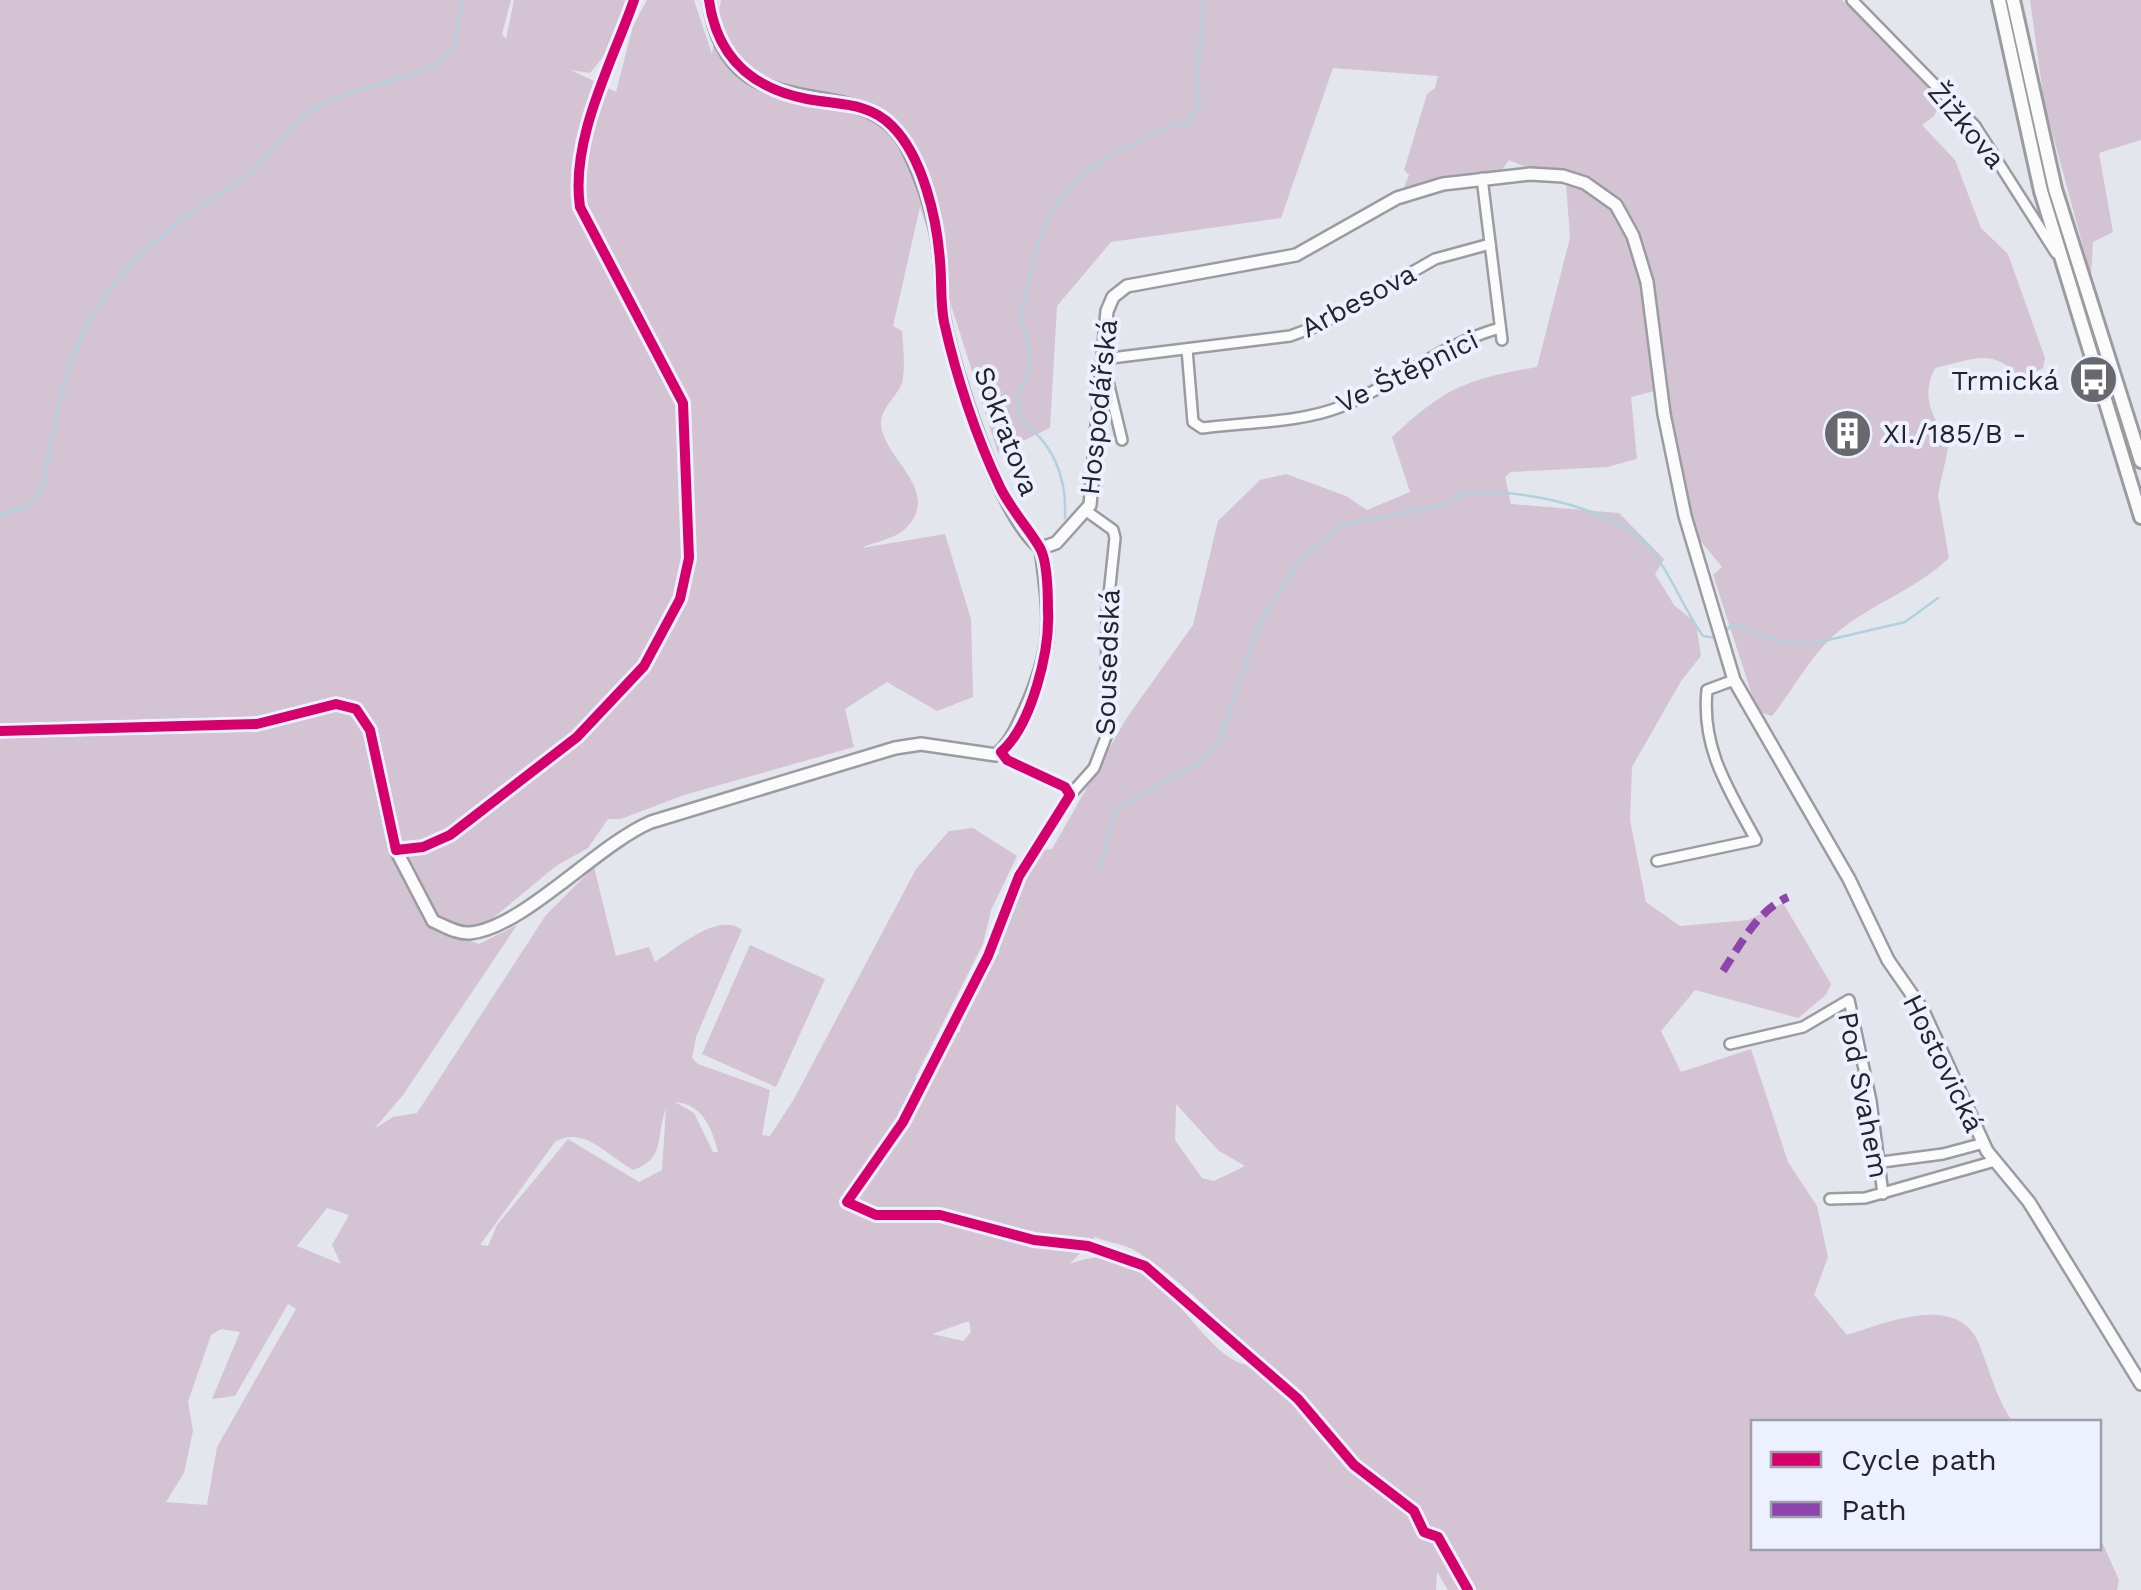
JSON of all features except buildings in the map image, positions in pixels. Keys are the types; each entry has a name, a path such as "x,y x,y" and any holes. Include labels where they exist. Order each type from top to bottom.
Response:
{"main road":[{"name":"Žižkova","path":"1998,0 2022,119 2141,518"},
{"path":"2013,0 2055,189 2141,462"}],"street":[{"path":"396,850 423,847 450,836 577,736 644,666 680,599 689,558 684,403 580,207 576,180 592,116 634,0"},
{"name":"Sokratova","path":"710,0 724,52 755,80 807,99 871,111 892,126 907,146 931,211 940,260 944,322 999,486 1031,540 1041,548"},
{"name":"Žižkova","path":"1852,0 1975,126 2064,264"},
{"name":"Hospodářská","path":"1041,548 1056,543 1085,510 1097,459 1107,311 1112,297 1127,286 1296,255 1397,198 1482,178 1530,174 1586,182 1616,205 1633,236 1651,304 1664,414 1685,516 1734,680"},
{"path":"1482,178 1502,340"},
{"name":"Arbesova","path":"1103,360 1290,336 1320,324 1435,259 1490,244"},
{"name":"Ve Štěpnici","path":"1187,349 1196,426 1312,415 1341,406 1456,341 1500,328"},
{"path":"1103,360 1122,440"},
{"name":"Sousedská","path":"1001,752 1007,760 1064,787 1070,795 1102,754 1108,722 1107,614 1115,538 1114,530 1085,510"},
{"path":"0,731 257,724 336,704 356,709 370,730 396,850 433,921 472,933 500,924 620,838 652,822 896,748 932,745 983,756 1001,752 1014,736 1046,661 1048,610 1041,548"},
{"path":"1657,861 1756,840 1711,754 1706,734 1707,690 1734,680"},
{"name":"Hostovická","path":"1734,680 1848,878 1888,960 1922,1009 1984,1143 2029,1202 2141,1384"},
{"name":"Pod Svahem","path":"1730,1044 1803,1027 1849,1000 1882,1162 1878,1168 1883,1194"},
{"path":"1882,1162 1943,1154 1984,1143"},
{"name":"Pod Svahem","path":"1830,1199 1883,1194 1996,1161"}],"shaded area":[{"path":"0,0 511,0 502,34 506,39 514,0 627,0 603,57 590,73 571,70 616,92 633,26 647,0 694,0 712,54 721,0 1842,0 1943,97 1934,116 1922,125 1955,160 1981,228 2008,254 2045,358 2043,368 2021,379 1992,359 1972,359 1935,368 1929,398 1949,444 1938,495 1949,558 1923,579 1839,631 1811,661 1772,716 1762,713 1754,701 1713,575 1722,567 1695,534 1666,388 1631,397 1637,459 1607,467 1511,472 1505,477 1511,504 1619,513 1664,559 1655,574 1674,605 1696,623 1701,656 1681,681 1632,767 1630,820 1646,902 1680,926 1748,920 1783,903 1831,984 1826,995 1798,1018 1695,990 1661,1031 1681,1072 1751,1049 1788,1162 1817,1206 1828,1257 1814,1295 1847,1335 1920,1316 1955,1319 1969,1328 1979,1344 2012,1420 1751,1420 1751,1550 2101,1550 2101,1540 2119,1580 2117,1590 1448,1590 1437,1572 1436,1590 0,1590","holes":["1333,68 1438,76 1435,88 1427,94 1404,170 1409,175 1404,188 1502,170 1509,160 1566,184 1570,238 1537,367 1458,388 1427,407 1392,437 1410,492 1367,510 1346,496 1286,474 1260,480 1218,521 1193,625 1126,719 1052,849 1044,850 1035,860 998,944 999,954 993,956 962,1015 960,1032 952,1034 937,1059 940,1067 915,1078 983,944 991,910 1017,856 973,828 949,831 916,869 794,1099 770,1136 762,1135 770,1090 698,1064 692,1058 696,1037 742,930 732,925 709,928 655,962 649,947 616,956 594,867 546,915 417,1113 393,1117 374,1129 403,1095 517,925 479,944 443,931 458,932 486,924 556,866 588,848 608,819 621,819 684,795 854,747 845,709 887,682 937,711 973,697 971,619 945,534 862,548 905,529 918,502 909,477 885,439 881,419 903,378 902,331 893,326 920,207 998,453 1050,428 1057,306 1111,242 1281,218","675,1102 693,1107 705,1119 718,1152 713,1152 694,1113","1176,1104 1219,1151 1245,1166 1214,1181 1202,1178 1175,1140","666,1109 662,1170 639,1182 568,1139 497,1225 488,1246 480,1245 555,1142 575,1137 585,1140 633,1170 655,1153","327,1208 349,1215 332,1245 341,1264 297,1246","1095,1237 1132,1249 1181,1284 1216,1318 1248,1365 1229,1357 1210,1341 1151,1278 1127,1263 1100,1257 1070,1264","288,1304 296,1309 217,1447 207,1505 166,1502 184,1473 193,1431 188,1402 211,1335 221,1329 240,1332 212,1399 235,1396","969,1321 971,1332 963,1341 932,1334"]},
{"path":"2030,0 2141,0 2141,140 2099,153 2113,232 2093,242 2091,276 2044,102"},
{"path":"750,945 825,979 776,1087 702,1054"}],"waterway":[{"path":"0,515 30,505 42,490 68,372 96,309 118,280 180,221 249,174 309,111 442,61 455,46 462,0"},
{"path":"1065,518 1056,462 1041,439 1019,418 1018,394 1030,371 1029,344 1020,318 1038,242 1054,208 1076,180 1105,158 1174,124 1189,123 1200,100 1197,79 1204,0"},
{"path":"1455,497 1475,493 1527,495 1609,519 1646,544 1703,636 1717,638"},
{"path":"1100,869 1116,809 1202,761 1220,740 1258,627 1297,563 1343,525 1451,503"},
{"path":"1723,633 1733,624 1779,641 1811,644 1905,622 1938,598"}],"marked path":[{"path":"1723,971 1759,919 1788,897"}],"cycle path":[{"path":"0,731 257,724 336,704 356,709 370,730 396,850 423,847 450,835 577,737 644,666 680,599 689,558 683,403 580,207 579,181 587,128 634,0"},
{"path":"709,0 720,38 740,67 753,78 787,94 873,112 892,126 912,154 936,227 944,322 961,385 1000,487 1041,550 1046,572 1048,627 1042,666 1022,724 1001,752 1007,760 1065,787 1070,795 1019,876 988,956 903,1122 847,1202 876,1215 940,1215 1034,1240 1088,1246 1145,1266 1298,1399 1354,1465 1414,1511 1424,1532 1438,1537 1468,1590"}],"place":[{"name":"Trmická","path":"2094,380"},
{"name":"XI./185/B -","path":"1848,433"}]}
